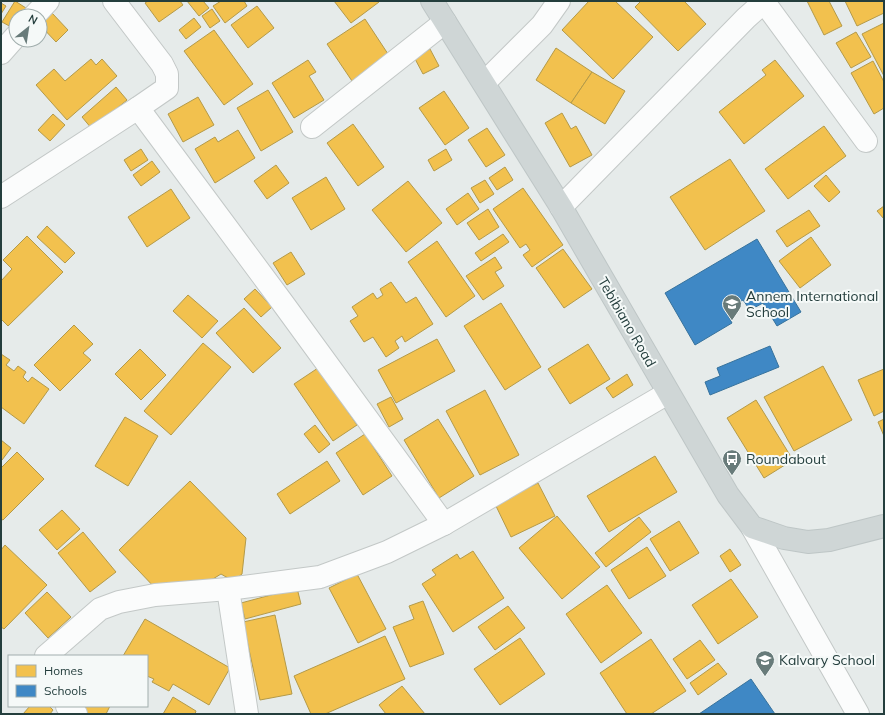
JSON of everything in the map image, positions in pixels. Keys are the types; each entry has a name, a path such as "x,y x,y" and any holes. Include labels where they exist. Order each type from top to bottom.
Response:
{"main road":[{"name":"Tebibiano Road","path":"432,1 561,207 728,495 752,527"},
{"path":"752,527 784,538 808,542 829,540 884,526"}],"street":[{"path":"1,197 167,88 167,74 162,64 114,1"},
{"path":"484,83 542,25 559,1"},
{"path":"561,207 746,18 765,1 866,141"},
{"path":"312,127 444,22"},
{"path":"1,53 8,45"},
{"path":"138,108 444,524"},
{"path":"47,655 100,609 119,602 155,595 228,589 320,577 386,552 444,524 668,393"},
{"path":"752,527 858,714"},
{"path":"228,589 247,714"},
{"path":"67,707 76,714"}],"building: Homes":[{"path":"15,1 26,8 11,8"},
{"path":"148,1 180,1 183,5 159,22 145,3"},
{"path":"187,1 203,1 209,8 199,16"},
{"path":"221,1 244,1 247,6 225,23 213,6"},
{"path":"334,1 379,1 379,2 351,23"},
{"path":"589,1 615,1 653,37 613,79 562,30"},
{"path":"641,1 684,1 706,24 678,51 635,7"},
{"path":"807,1 829,1 842,26 824,35"},
{"path":"845,1 884,1 884,13 857,26"},
{"path":"1,3 6,6 1,14"},
{"path":"257,6 274,28 248,48 231,25"},
{"path":"212,9 220,21 210,28 202,16"},
{"path":"8,12 8,25 2,22"},
{"path":"52,13 68,30 56,42 48,34 48,17"},
{"path":"194,18 201,27 186,39 179,30"},
{"path":"365,19 390,57 352,81 327,44"},
{"path":"884,23 884,76 862,34"},
{"path":"214,30 253,84 224,105 184,51"},
{"path":"856,32 871,57 851,68 836,43"},
{"path":"556,48 592,72 571,103 536,80"},
{"path":"430,49 439,66 423,74 414,57"},
{"path":"91,59 96,65 102,59 117,76 67,120 36,85 54,69 65,81"},
{"path":"308,60 316,72 309,76 324,100 294,118 272,83"},
{"path":"775,60 804,96 744,144 719,112 766,75 762,70"},
{"path":"873,61 884,82 884,108 874,114 851,73"},
{"path":"592,72 625,91 605,124 571,103"},
{"path":"116,87 127,100 92,129 82,117"},
{"path":"268,90 293,132 261,151 237,108"},
{"path":"444,91 469,128 445,145 419,108"},
{"path":"198,97 214,125 183,142 168,114"},
{"path":"562,113 571,129 576,126 592,155 570,167 545,123"},
{"path":"53,114 65,125 50,141 38,130"},
{"path":"353,124 384,167 358,186 327,143"},
{"path":"824,126 846,156 788,199 765,169"},
{"path":"487,128 505,155 486,167 468,140"},
{"path":"238,130 255,158 215,183 195,149 215,137 218,142"},
{"path":"141,149 148,160 131,171 124,160"},
{"path":"446,149 452,160 434,171 428,160"},
{"path":"730,159 765,211 705,250 670,197"},
{"path":"152,161 160,172 141,186 133,175"},
{"path":"276,165 289,183 267,199 254,181"},
{"path":"505,167 513,180 497,190 489,178"},
{"path":"826,175 840,192 829,202 814,186"},
{"path":"326,177 345,209 311,230 292,198"},
{"path":"485,180 494,194 480,203 471,188"},
{"path":"408,181 442,223 406,252 372,210"},
{"path":"523,188 563,245 532,267 523,255 530,250 526,244 520,248 493,209"},
{"path":"171,189 190,218 147,247 128,217"},
{"path":"468,193 479,209 457,225 446,209"},
{"path":"884,206 884,219 877,211"},
{"path":"488,209 499,227 479,240 467,223"},
{"path":"809,210 820,226 787,247 776,231"},
{"path":"47,226 75,253 65,263 37,237"},
{"path":"503,234 509,242 481,261 475,253"},
{"path":"27,236 63,272 8,326 1,319 1,281 12,269 3,260"},
{"path":"811,237 831,265 800,288 779,261"},
{"path":"437,241 475,296 446,317 408,262"},
{"path":"563,249 592,289 564,308 536,268"},
{"path":"291,252 305,274 287,285 273,263"},
{"path":"495,257 502,268 495,272 504,286 483,300 466,276"},
{"path":"391,282 406,303 416,297 433,324 405,342 402,336 395,341 399,348 386,357 373,337 364,342 350,321 358,316 352,307 373,293 377,299 383,295 380,289"},
{"path":"255,289 272,307 261,317 244,299"},
{"path":"188,295 218,321 202,338 173,311"},
{"path":"501,303 541,367 505,390 464,326"},
{"path":"244,308 281,348 253,373 216,333"},
{"path":"74,325 93,344 83,353 91,360 60,391 34,365"},
{"path":"437,339 455,371 396,403 378,370"},
{"path":"203,343 231,367 171,435 144,411"},
{"path":"588,344 610,379 570,404 548,369"},
{"path":"140,349 166,375 141,400 115,374"},
{"path":"1,354 10,360 6,365 14,371 18,366 26,372 23,377 28,382 32,377 49,389 24,424 1,407"},
{"path":"823,366 852,420 794,451 764,397"},
{"path":"318,368 357,425 333,441 294,384"},
{"path":"884,369 884,411 874,416 858,380"},
{"path":"627,374 633,385 613,398 606,388"},
{"path":"485,390 519,455 480,475 446,411"},
{"path":"391,397 403,419 389,427 377,404"},
{"path":"756,400 793,460 764,478 727,418"},
{"path":"125,417 158,436 128,486 95,466"},
{"path":"438,419 474,476 439,498 404,440"},
{"path":"884,419 884,436 878,422"},
{"path":"315,425 330,444 319,453 304,434"},
{"path":"365,434 392,476 363,495 336,453"},
{"path":"1,440 11,448 2,460 1,459"},
{"path":"17,452 44,479 3,520 1,519 1,468"},
{"path":"655,456 677,492 609,532 587,496"},
{"path":"327,461 340,481 290,514 277,494"},
{"path":"190,481 246,538 242,574 233,581 221,574 208,582 157,590 119,550"},
{"path":"538,483 555,516 511,537 495,504"},
{"path":"62,510 80,529 57,550 39,530"},
{"path":"557,516 600,567 562,599 519,548"},
{"path":"639,517 651,532 606,567 595,553"},
{"path":"679,521 699,553 670,571 650,539"},
{"path":"83,532 116,572 90,592 58,553"},
{"path":"5,545 47,585 4,629 1,627 1,550"},
{"path":"647,547 666,576 629,599 611,570"},
{"path":"730,549 741,565 730,572 720,556"},
{"path":"473,551 504,598 453,632 422,584 436,575 432,570 457,554 460,559"},
{"path":"357,574 386,629 358,643 329,588"},
{"path":"731,579 758,617 718,644 692,605"},
{"path":"607,585 642,633 601,663 566,614"},
{"path":"297,588 301,604 245,619 241,603"},
{"path":"47,592 71,617 48,638 25,613"},
{"path":"423,601 444,654 410,667 393,627 414,619 409,606"},
{"path":"508,606 525,628 495,650 478,627"},
{"path":"275,615 292,694 260,700 243,622"},
{"path":"145,619 230,668 209,705 173,684 169,691 152,682 154,679 148,676 148,655 124,655"},
{"path":"385,636 405,679 325,714 311,714 294,676"},
{"path":"520,638 545,674 500,705 474,669"},
{"path":"651,639 686,691 651,714 627,714 600,673"},
{"path":"700,640 715,660 687,679 673,659"},
{"path":"718,663 727,674 698,695 690,683"},
{"path":"402,686 425,714 386,714 379,705"},
{"path":"173,697 196,711 195,714 163,714"},
{"path":"29,707 50,707 53,710 50,714 23,714"},
{"path":"82,707 110,707 106,714 78,714"}],"building: Schools":[{"path":"757,239 801,312 777,326 763,303 750,310 743,300 725,310 732,323 695,345 665,293"},
{"path":"770,346 779,367 710,395 705,382 720,376 717,368"},
{"path":"751,679 775,714 699,714"}],"place":[{"name":"Annem International School","path":"732,321"},
{"name":"Roundabout","path":"732,476"},
{"name":"Kalvary School","path":"765,677"}]}
